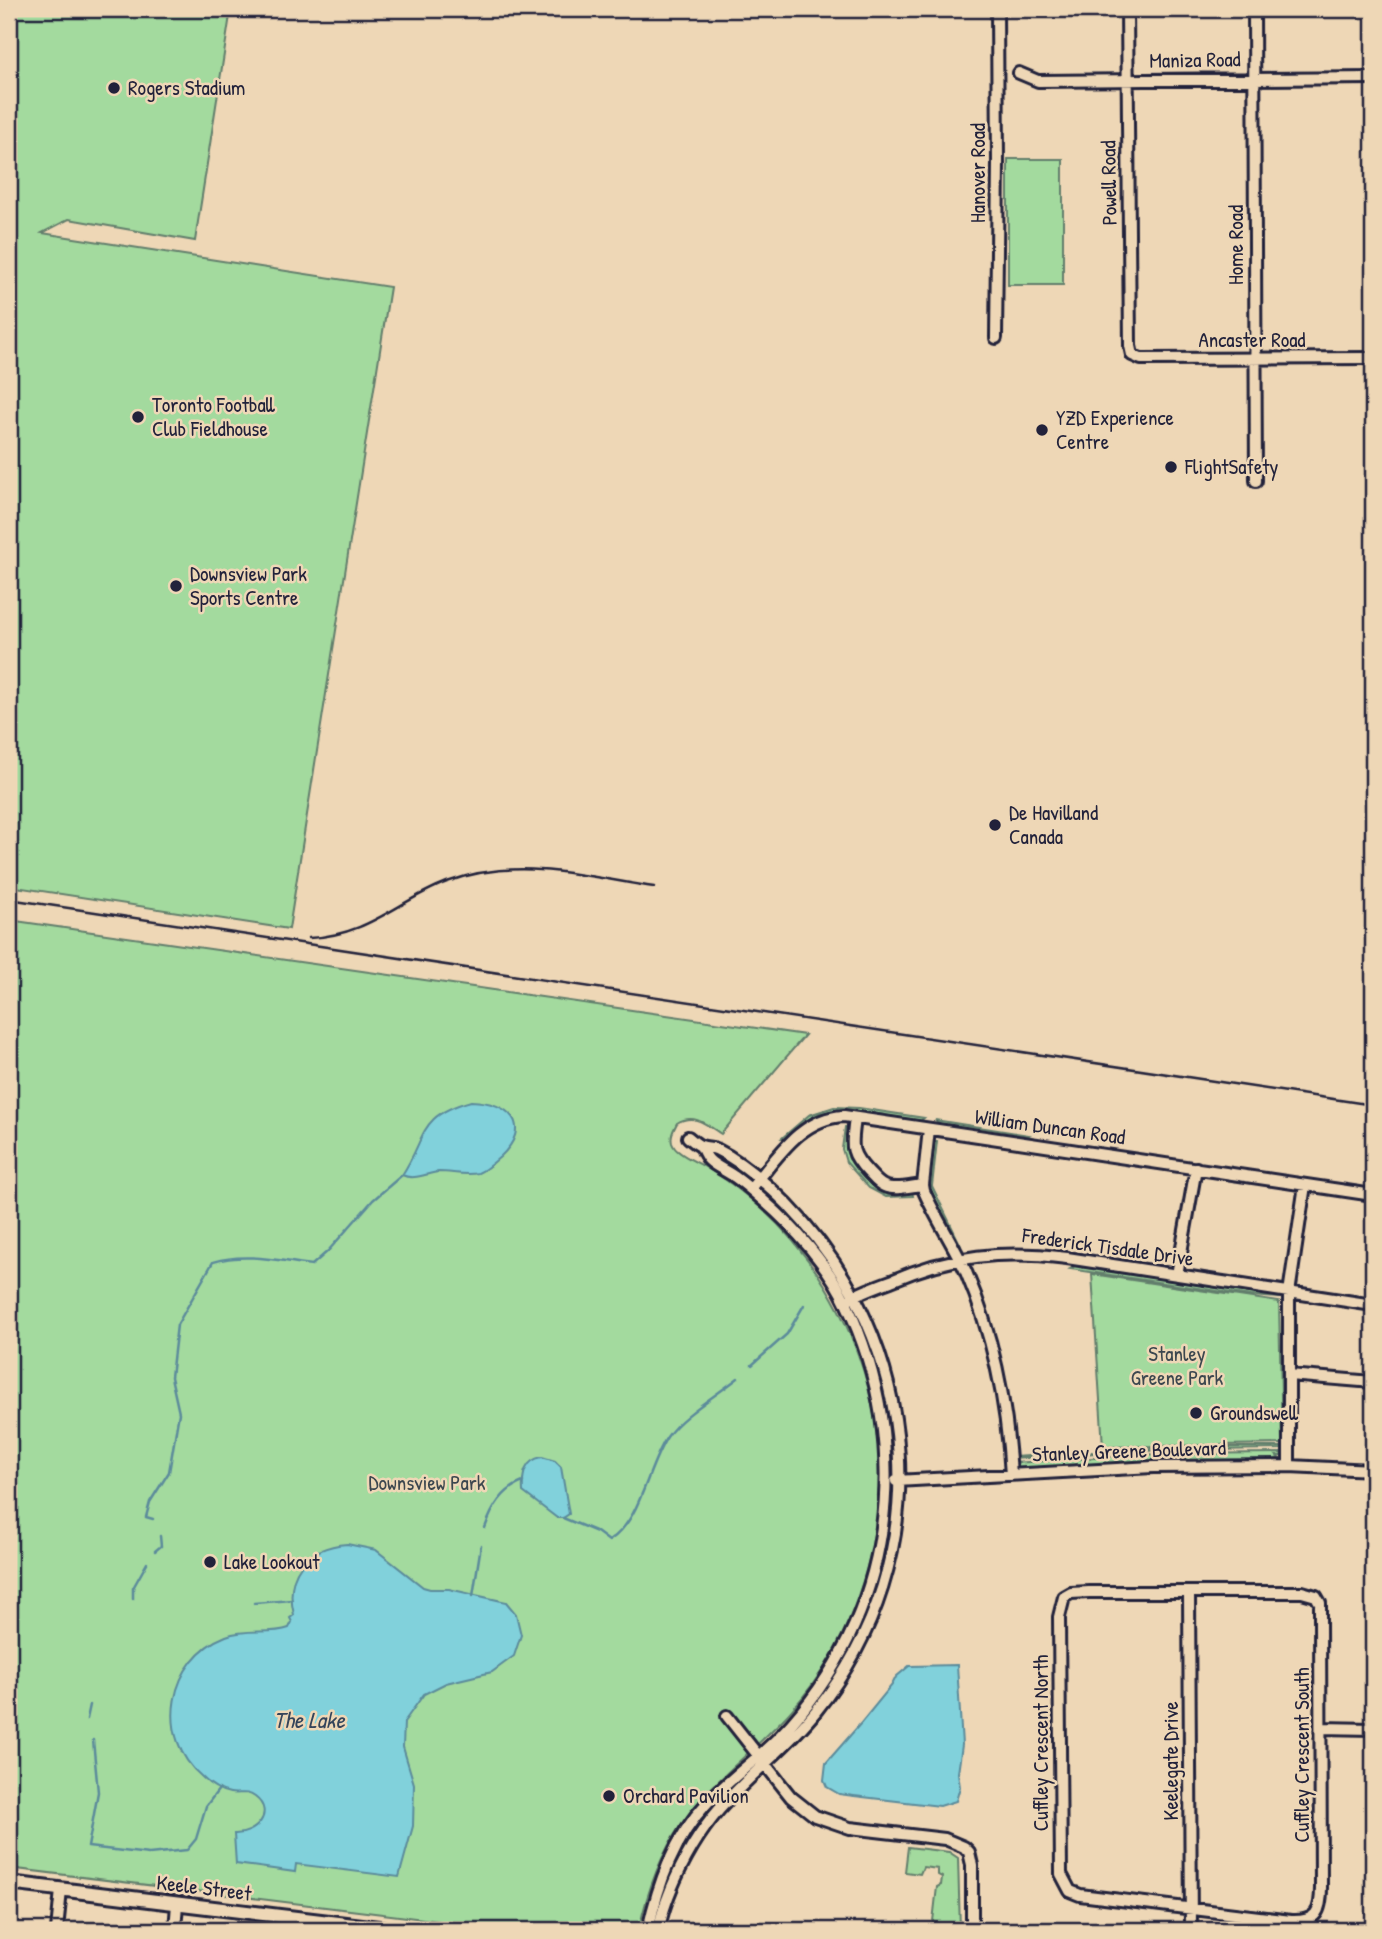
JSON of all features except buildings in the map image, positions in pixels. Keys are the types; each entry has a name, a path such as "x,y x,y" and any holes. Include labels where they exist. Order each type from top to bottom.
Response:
{"main road":[{"name":"Keele Street","path":"9,1883 394,1930"}],"street":[{"name":"Hanover Road","path":"996,338 997,9"},
{"name":"Powell Road","path":"1127,9 1132,355"},
{"name":"Home Road","path":"1254,9 1256,481"},
{"name":"Maniza Road","path":"1019,74 1038,80 1373,78"},
{"name":"Ancaster Road","path":"1132,355 1141,359 1373,359"},
{"name":"William Duncan Road","path":"750,1189 803,1130 813,1123 836,1117 1373,1195"},
{"path":"855,1118 852,1152 873,1178 888,1188 923,1185"},
{"path":"929,1129 923,1185 975,1295 997,1363 1006,1413 1011,1475"},
{"path":"659,1930 668,1896 685,1858 708,1822 807,1704 838,1657 853,1626 878,1557 887,1480 880,1405 850,1298 795,1232 750,1189 708,1159 701,1146 688,1137"},
{"path":"648,1930 657,1888 678,1843 707,1803 762,1760 788,1744 817,1710 849,1664 865,1635 891,1559 900,1481 899,1441 894,1404 878,1350 833,1262 787,1204 759,1179 714,1147 701,1146"},
{"path":"1177,1275 1196,1168"},
{"path":"1289,1466 1289,1293 1305,1185"},
{"name":"Frederick Tisdale Drive","path":"850,1298 910,1272 959,1259 994,1254 1036,1255 1373,1305"},
{"path":"1289,1374 1373,1382"},
{"name":"Stanley Greene Boulevard","path":"887,1480 1153,1467 1289,1466 1373,1470"},
{"name":"Cuffley Crescent South","path":"1189,1592 1289,1591 1316,1596 1320,1603 1321,1728 1321,1903 1317,1912 1304,1921 1292,1921 1191,1907"},
{"name":"Cuffley Crescent North","path":"1189,1592 1071,1593 1064,1597 1060,1605 1059,1630 1061,1874 1064,1883 1070,1891 1080,1895 1191,1907"},
{"name":"Keelegate Drive","path":"1189,1592 1191,1930"},
{"path":"727,1716 777,1781 802,1807 832,1824 945,1839 964,1847 969,1852 972,1865 972,1930"},
{"path":"1321,1728 1373,1729"},
{"path":"57,1930 61,1890"},
{"path":"175,1930 177,1904"}],"green space":[{"name":"Downsview Park Sports Centre","path":"9,9 231,9 195,241 69,219 42,233 390,287 289,929 9,886"},
{"path":"1008,159 1063,159 1063,285 1008,285"},
{"name":"Downsview Park","path":"9,920 805,1035 721,1134 700,1121 689,1119 677,1123 672,1140 677,1150 736,1188 784,1231 805,1256 839,1310 863,1370 877,1433 879,1470 872,1545 850,1618 833,1652 813,1684 789,1713 720,1779 682,1823 655,1874 639,1930 513,1930 9,1868"},
{"path":"834,1107 924,1118 919,1122 839,1110 810,1118 787,1138 782,1138 809,1115"},
{"path":"935,1120 1029,1135 1025,1137 942,1125"},
{"path":"845,1127 848,1127 846,1148 849,1159 872,1186 888,1194 912,1192 913,1196 886,1197 869,1188 846,1162 842,1149"},
{"path":"934,1141 937,1141 932,1186 961,1246 958,1248 929,1188"},
{"path":"1075,1266 1281,1298 1250,1296 1070,1269"},
{"name":"Stanley Greene Park","path":"1092,1274 1279,1302 1282,1444 1103,1447"},
{"path":"1174,1447 1284,1449 1123,1451 1014,1459 1014,1457"},
{"path":"1283,1453 1273,1460 1146,1461 1022,1469 1017,1468 1014,1463 1157,1454"},
{"path":"890,1501 893,1502 888,1544 878,1585 864,1624 840,1670 801,1724 798,1722 834,1672 861,1619 880,1562"},
{"path":"908,1847 949,1852 958,1858 960,1930 932,1930 937,1887 941,1885 942,1877 938,1875 938,1869 923,1867 920,1874 905,1872"}],"water":[{"path":"471,1101 496,1106 512,1117 516,1125 515,1135 500,1157 478,1173 439,1172 411,1177 402,1175 432,1120 441,1113"},
{"path":"542,1457 555,1461 561,1467 569,1514 563,1518 557,1518 523,1492 525,1470 531,1461"},
{"name":"The Lake","path":"347,1544 376,1550 423,1587 449,1589 506,1602 516,1614 521,1635 514,1656 492,1672 446,1683 424,1694 404,1722 403,1747 414,1784 413,1826 399,1877 296,1864 295,1872 236,1864 234,1834 255,1827 264,1810 252,1795 230,1793 211,1785 187,1760 177,1741 173,1721 181,1680 191,1662 207,1647 226,1636 289,1628 292,1622 290,1618 294,1615 292,1587 301,1565 320,1551"},
{"path":"957,1665 962,1745 958,1773 960,1787 956,1801 940,1806 839,1794 827,1787 824,1780 826,1763 896,1677 909,1666"}],"waterway":[{"path":"153,1519 146,1517 150,1502 169,1472 179,1413 171,1377 177,1325 213,1262 250,1258 312,1265 373,1200 402,1175"},
{"path":"752,1365 787,1334 804,1305"},
{"path":"563,1518 597,1532 609,1541 629,1520 660,1450 673,1429 738,1378"},
{"path":"485,1528 499,1500 523,1482"},
{"path":"155,1551 161,1546 160,1536"},
{"path":"473,1596 481,1545"},
{"path":"133,1599 133,1588 147,1563"},
{"path":"254,1603 292,1600"},
{"path":"87,1719 90,1705"},
{"path":"93,1740 98,1792 88,1847 149,1854 187,1850 196,1839 206,1806 219,1789"}],"railway":[{"path":"309,938 349,931 447,882 499,870 550,871 654,887"},
{"path":"9,899 1373,1105"}],"place":[{"name":"Rogers Stadium","path":"114,88"},
{"name":"Toronto Football Club Fieldhouse","path":"138,417"},
{"name":"YZD Experience Centre","path":"1042,430"},
{"name":"FlightSafety","path":"1171,467"},
{"name":"Downsview Park Sports Centre","path":"176,586"},
{"name":"De Havilland Canada","path":"995,825"},
{"name":"Groundswell","path":"1196,1413"},
{"name":"Lake Lookout","path":"210,1562"},
{"name":"Orchard Pavilion","path":"609,1796"}]}
